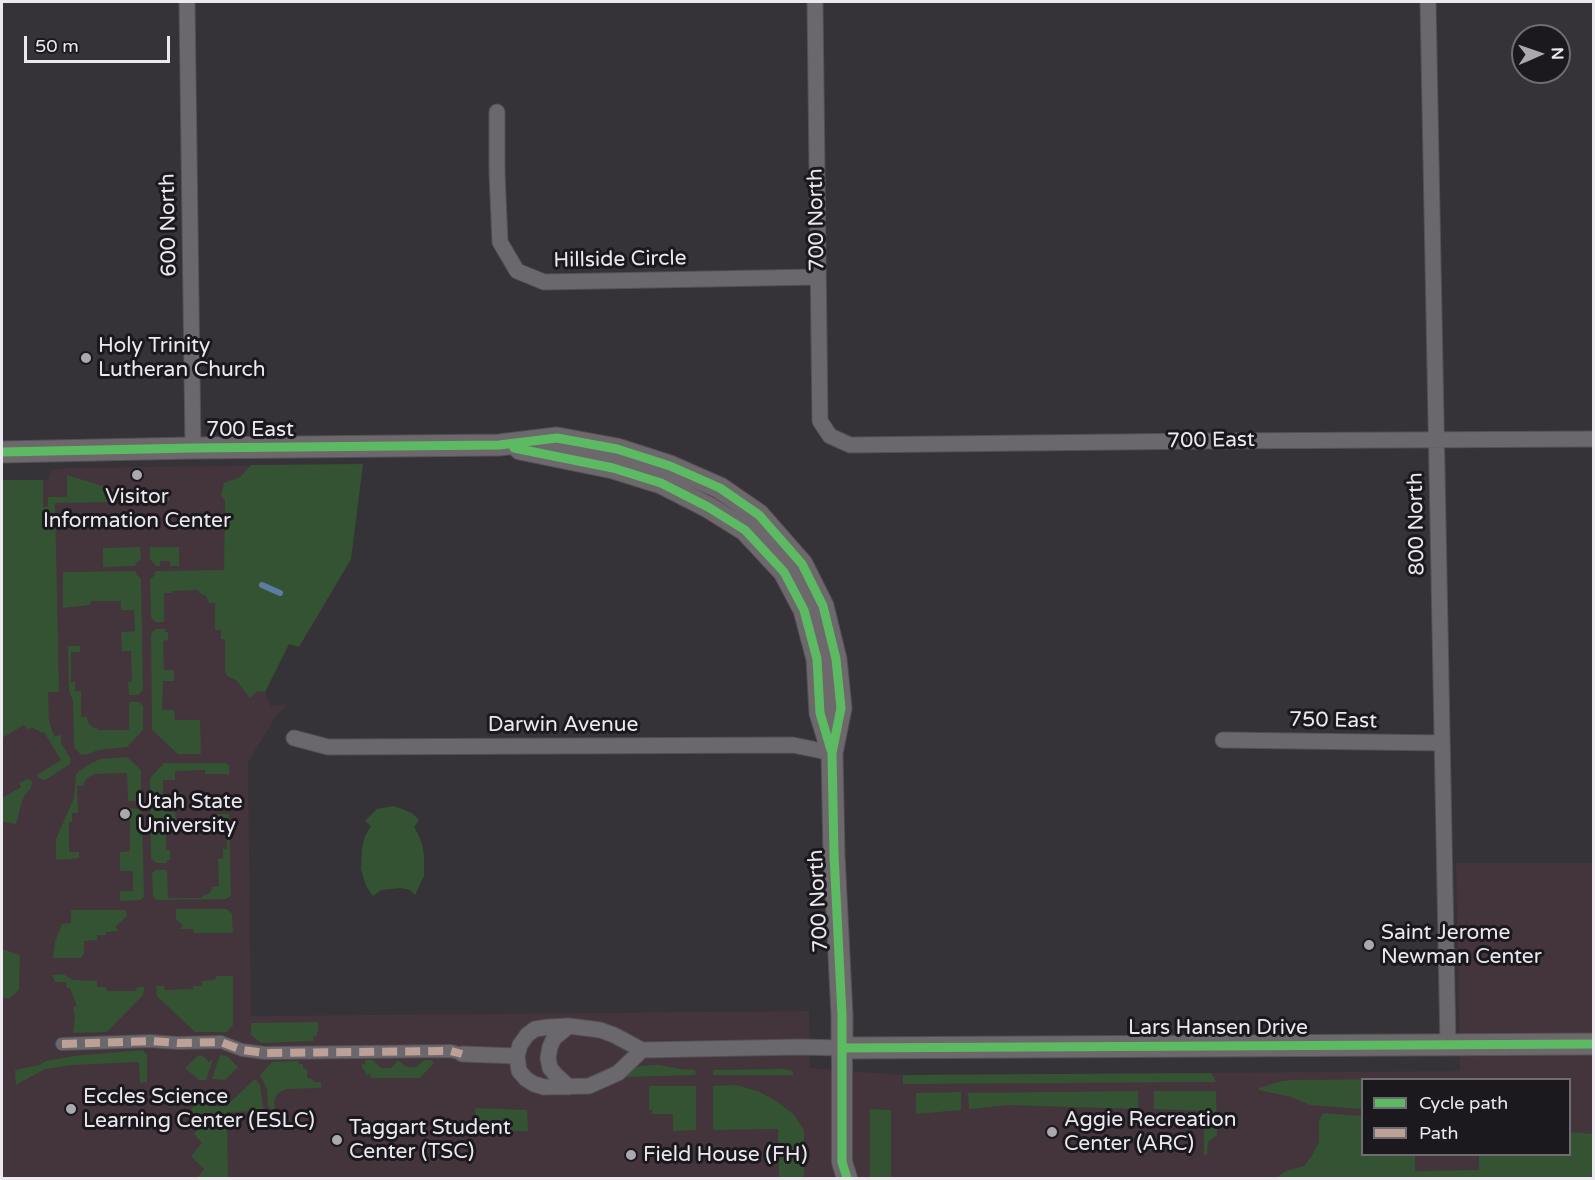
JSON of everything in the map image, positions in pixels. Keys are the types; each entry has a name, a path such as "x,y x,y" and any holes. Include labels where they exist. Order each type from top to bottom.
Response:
{"main road":[{"name":"700 East","path":"2,452 499,445 613,468 661,483 708,507 752,523"},
{"name":"700 North","path":"752,523 784,572 804,610 817,659 820,713 832,753 842,1048"},
{"name":"Lars Hansen Drive","path":"842,1048 1593,1044"}],"street":[{"name":"600 North","path":"188,2 193,448"},
{"name":"700 North","path":"815,2 820,421 830,436"},
{"name":"800 North","path":"1428,2 1448,1045"},
{"name":"Hillside Circle","path":"497,112 500,242 517,271 544,282 818,277"},
{"name":"700 East","path":"830,436 850,445 1593,439"},
{"name":"Darwin Avenue","path":"294,738 328,747 793,745 832,753"},
{"name":"750 East","path":"1223,740 1442,743"},
{"name":"Lars Hansen Drive","path":"517,1056 520,1045 535,1029 569,1026 600,1030 642,1050 842,1048"},
{"path":"569,1026 554,1038 549,1058 550,1068 559,1080 569,1087"},
{"path":"62,1044 150,1041 221,1042 242,1050 265,1053 451,1051 462,1054 517,1056 519,1071 526,1079 544,1087 589,1086 618,1073 642,1050"},
{"path":"842,1048 842,1173"}],"shaded area":[{"name":"Utah State University","path":"363,464 351,559 299,647 289,644 265,692 271,706 288,704 275,717 248,762 251,1016 809,1011 810,1068 903,1075 1460,1071 1456,863 1593,863 1593,1178 2,1178 2,480 48,480 51,470"}],"green space":[{"path":"363,464 351,559 299,647 289,644 265,692 257,691 250,698 236,680 227,676 225,639 221,639 221,630 215,630 215,603 209,603 206,596 199,593 199,590 164,593 164,622 155,622 151,617 150,579 156,571 224,570 225,501 221,495 224,483 240,477 251,465"},
{"path":"67,475 126,494 162,493 169,495 169,501 55,503 59,692 48,692 49,720 53,734 61,735 61,743 71,759 70,764 45,780 37,775 61,760 44,732 33,728 27,729 24,725 2,738 2,480 43,480 43,507 48,507 48,497 67,497"},
{"path":"140,547 141,559 135,566 103,567 103,548"},
{"path":"150,547 179,547 179,566 170,566 170,561 160,561 160,566 156,566 150,559"},
{"path":"135,571 141,579 143,690 138,695 129,695 128,682 132,681 131,651 122,651 121,632 135,631 134,610 121,610 121,601 91,601 90,605 63,608 63,572"},
{"path":"155,629 165,629 165,632 168,632 168,640 163,641 164,670 174,670 174,681 163,681 162,710 174,710 175,720 200,720 201,754 178,754 152,730 151,634"},
{"path":"68,646 80,646 80,652 71,652 71,682 75,682 75,691 81,691 81,717 87,717 89,724 94,728 97,730 129,730 129,702 139,702 143,706 143,730 127,747 98,750 86,755 80,754 74,747"},
{"path":"127,757 141,770 141,797 138,801 128,801 127,773 94,774 87,778 83,786 77,786 78,813 72,813 72,822 69,822 69,852 79,852 79,858 57,860 56,839 74,798 76,774 100,759"},
{"path":"164,763 226,763 229,765 229,776 227,774 205,774 205,770 175,771 175,780 163,780 165,812 175,812 176,820 166,821 166,850 170,850 170,860 167,860 167,863 156,863 151,858 150,778"},
{"path":"27,779 32,782 31,788 22,801 16,824 3,822 2,798 21,787 19,783"},
{"path":"394,806 412,813 419,820 414,827 422,844 424,876 415,895 410,890 401,888 381,890 373,896 366,886 361,869 362,848 371,826 365,821 377,809"},
{"path":"128,808 138,809 142,813 144,897 141,900 120,901 120,891 133,891 133,871 120,871 120,852 130,851 130,821 126,820"},
{"path":"217,814 229,814 231,896 226,899 156,900 153,896 152,873 156,870 167,870 168,898 202,898 210,893 212,887 219,886 218,859 223,858 223,849 227,849 226,822 218,821"},
{"path":"176,909 227,909 232,914 233,933 194,933 193,929 180,929 183,926 176,919"},
{"path":"71,910 126,910 127,916 115,927 119,931 97,935 97,940 84,941 82,958 53,958 55,942 62,924 71,923"},
{"path":"2,949 20,955 19,990 10,998 2,998"},
{"path":"64,974 73,980 97,981 97,987 106,987 107,991 136,991 137,987 144,987 144,991 142,996 107,1032 73,1033 75,1016 73,1007 77,1006 66,982 55,982 52,975"},
{"path":"216,976 233,976 233,1025 227,1032 195,1032 157,996 156,986 164,986 165,990 193,989 193,986 202,986 202,981 215,980"},
{"path":"318,1022 317,1036 313,1036 314,1041 261,1043 251,1035 251,1023"},
{"path":"143,1050 147,1055 147,1082 140,1083 139,1062 73,1065 45,1069 16,1085 15,1070 39,1065 46,1061 73,1056"},
{"path":"199,1055 209,1062 213,1059 206,1080 199,1080 185,1068"},
{"path":"220,1055 227,1056 238,1067 225,1080 212,1079"},
{"path":"365,1060 373,1060 381,1068 391,1068 398,1060 406,1067 416,1067 424,1060 431,1060 434,1063 420,1078 371,1078 370,1074 366,1076 365,1070 362,1069"},
{"path":"299,1061 299,1064 303,1064 303,1068 307,1069 307,1078 313,1079 313,1082 321,1082 321,1088 286,1089 277,1094 274,1101 275,1110 287,1119 287,1127 279,1127 277,1117 268,1106 267,1089 260,1075 272,1062"},
{"path":"660,1065 695,1070 696,1075 624,1077 632,1069 641,1066"},
{"path":"782,1069 793,1071 793,1075 713,1075 713,1070"},
{"path":"1211,1073 1216,1082 903,1084 903,1075"},
{"path":"255,1079 260,1085 263,1107 270,1117 272,1127 264,1127 263,1111 227,1112 228,1178 197,1178 204,1169 191,1156 202,1143 194,1134 202,1124 189,1112 200,1099 208,1106 226,1106"},
{"path":"1361,1079 1361,1109 1310,1105 1291,1097 1259,1090 1259,1088 1282,1081"},
{"path":"736,1085 760,1092 778,1102 794,1115 804,1130 804,1175 801,1178 779,1178 778,1129 713,1130 713,1086"},
{"path":"649,1086 696,1086 696,1130 673,1131 673,1114 652,1114 652,1110 649,1110"},
{"path":"1138,1091 1138,1109 1008,1105 969,1109 968,1093"},
{"path":"1154,1091 1216,1091 1217,1135 1208,1142 1207,1155 1204,1155 1204,1111 1154,1109"},
{"path":"961,1092 961,1110 916,1114 916,1093"},
{"path":"475,1108 527,1110 528,1131 483,1131 476,1126"},
{"path":"870,1109 891,1110 891,1178 870,1178"},
{"path":"1323,1113 1361,1116 1361,1156 1415,1156 1415,1171 1479,1170 1479,1156 1571,1156 1571,1132 1593,1134 1593,1178 1276,1178 1286,1171 1304,1166 1311,1157 1319,1142 1319,1121"}],"waterway":[{"path":"262,585 280,593"}],"marked path":[{"path":"62,1044 150,1041 221,1042 242,1050 265,1053 451,1051 462,1054"}],"cycle path":[{"path":"2,452 499,445 557,438 617,449 670,466 720,488 759,515 802,564 823,606 836,659 841,708 832,753 834,855 842,1015 842,1162 847,1178"},
{"path":"514,448 613,468 661,483 708,507 745,530 784,572 804,610 817,659 820,713 831,750"},
{"path":"842,1048 1594,1044"}],"place":[{"name":"Holy Trinity Lutheran Church","path":"86,358"},
{"name":"Visitor Information Center","path":"137,475"},
{"name":"Utah State University","path":"125,814"},
{"name":"Saint Jerome Newman Center","path":"1369,945"},
{"name":"Eccles Science Learning Center (ESLC)","path":"71,1109"},
{"name":"Aggie Recreation Center (ARC)","path":"1052,1132"},
{"name":"Taggart Student Center (TSC)","path":"337,1140"},
{"name":"Field House (FH)","path":"631,1155"}]}
